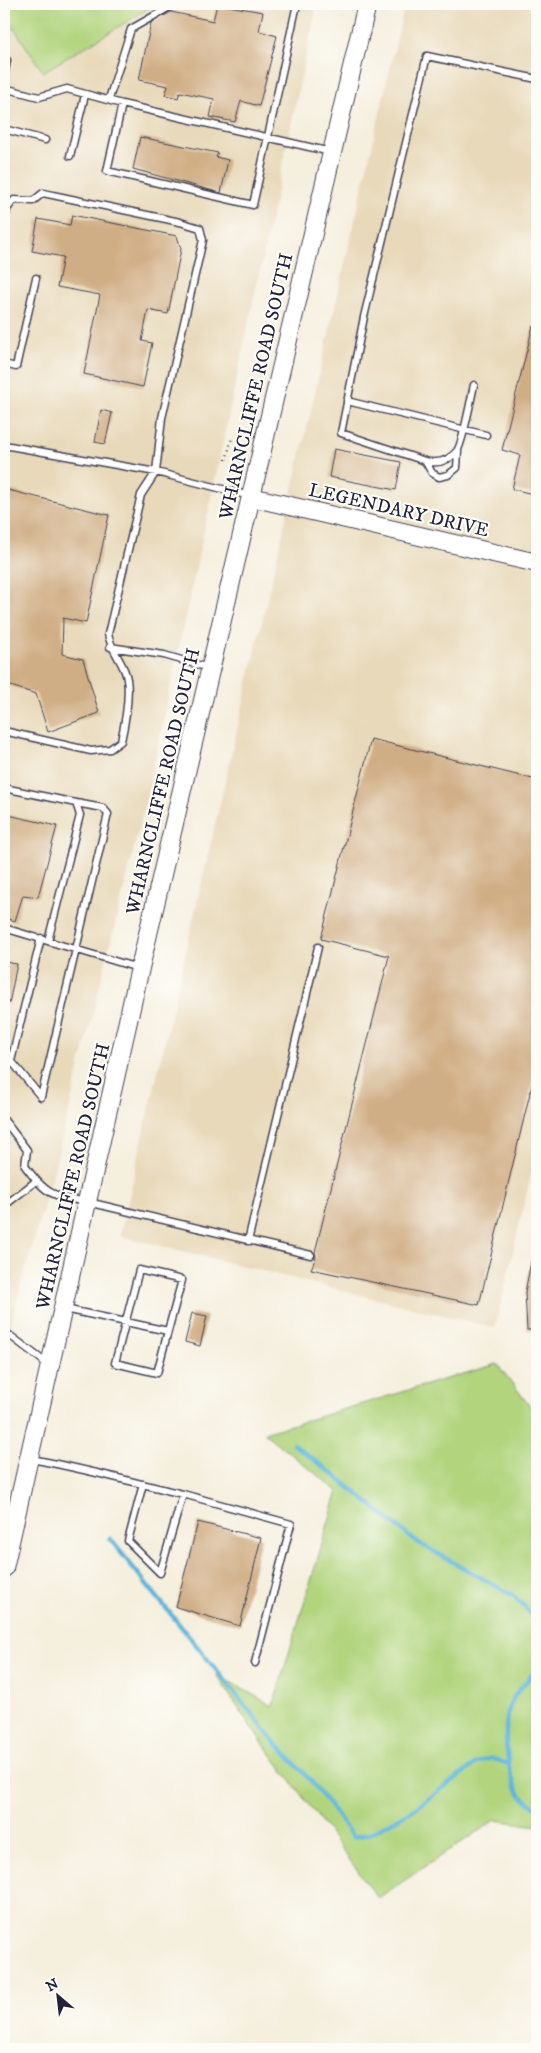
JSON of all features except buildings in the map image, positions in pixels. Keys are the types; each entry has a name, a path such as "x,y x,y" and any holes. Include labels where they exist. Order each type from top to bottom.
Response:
{"main road":[{"name":"WHARNCLIFFE ROAD SOUTH","path":"4,1565 30,1459 140,968 367,4"},
{"name":"LEGENDARY DRIVE","path":"251,497 537,564"}],"lane":[{"path":"109,99 131,29 175,4"},
{"path":"122,104 108,171 253,204 297,4"},
{"path":"458,451 445,462 435,464 341,433 364,317 427,56 537,79"},
{"path":"4,77 7,60"},
{"path":"4,88 39,97 67,89 122,104 332,152"},
{"path":"70,156 85,95"},
{"path":"4,129 45,140"},
{"path":"4,224 7,210 14,200 33,201 43,193 180,222 200,228 203,240 162,418 156,472 141,496 108,634 110,646 127,679 121,741 110,749 91,752 4,731"},
{"path":"4,364 16,367 36,278"},
{"path":"425,461 432,473 439,477 448,475 456,468 458,451 474,385"},
{"path":"347,402 486,435"},
{"path":"4,445 156,472 251,497"},
{"path":"110,646 164,655 210,668"},
{"path":"4,788 103,808 108,814 41,1097 4,1052"},
{"path":"11,1061 80,815 76,803"},
{"path":"4,928 140,968"},
{"path":"248,1240 318,946"},
{"path":"4,1120 27,1150 26,1166 36,1181 56,1197 88,1202 311,1256"},
{"path":"4,1206 36,1181"},
{"path":"139,1270 182,1280 168,1332 157,1373 115,1362 139,1270"},
{"path":"64,1308 168,1332"},
{"path":"4,1331 50,1366"},
{"path":"30,1459 183,1494 291,1524 255,1663"},
{"path":"142,1484 128,1541 160,1573 183,1494"}],"path":[{"path":"226,460 232,438"}],"shaded area":[{"path":"155,4 317,4 147,796 55,1166 4,1345 4,13 43,72"},
{"path":"405,4 537,4 537,1149 495,1328 120,1236"}],"green space":[{"path":"4,4 155,5 43,72 4,13"},
{"path":"497,1364 537,1415 537,1826 495,1820 378,1898 248,1723 216,1674 273,1706 338,1491 264,1433"}],"waterway":[{"path":"293,1444 415,1541 514,1596 531,1614 537,1628"},
{"path":"110,1539 273,1740 312,1782 353,1837 369,1834 413,1810 477,1763 491,1758 508,1764"},
{"path":"537,1663 533,1673 514,1697 507,1718 506,1732 508,1759 514,1784 519,1793 537,1808"}]}
